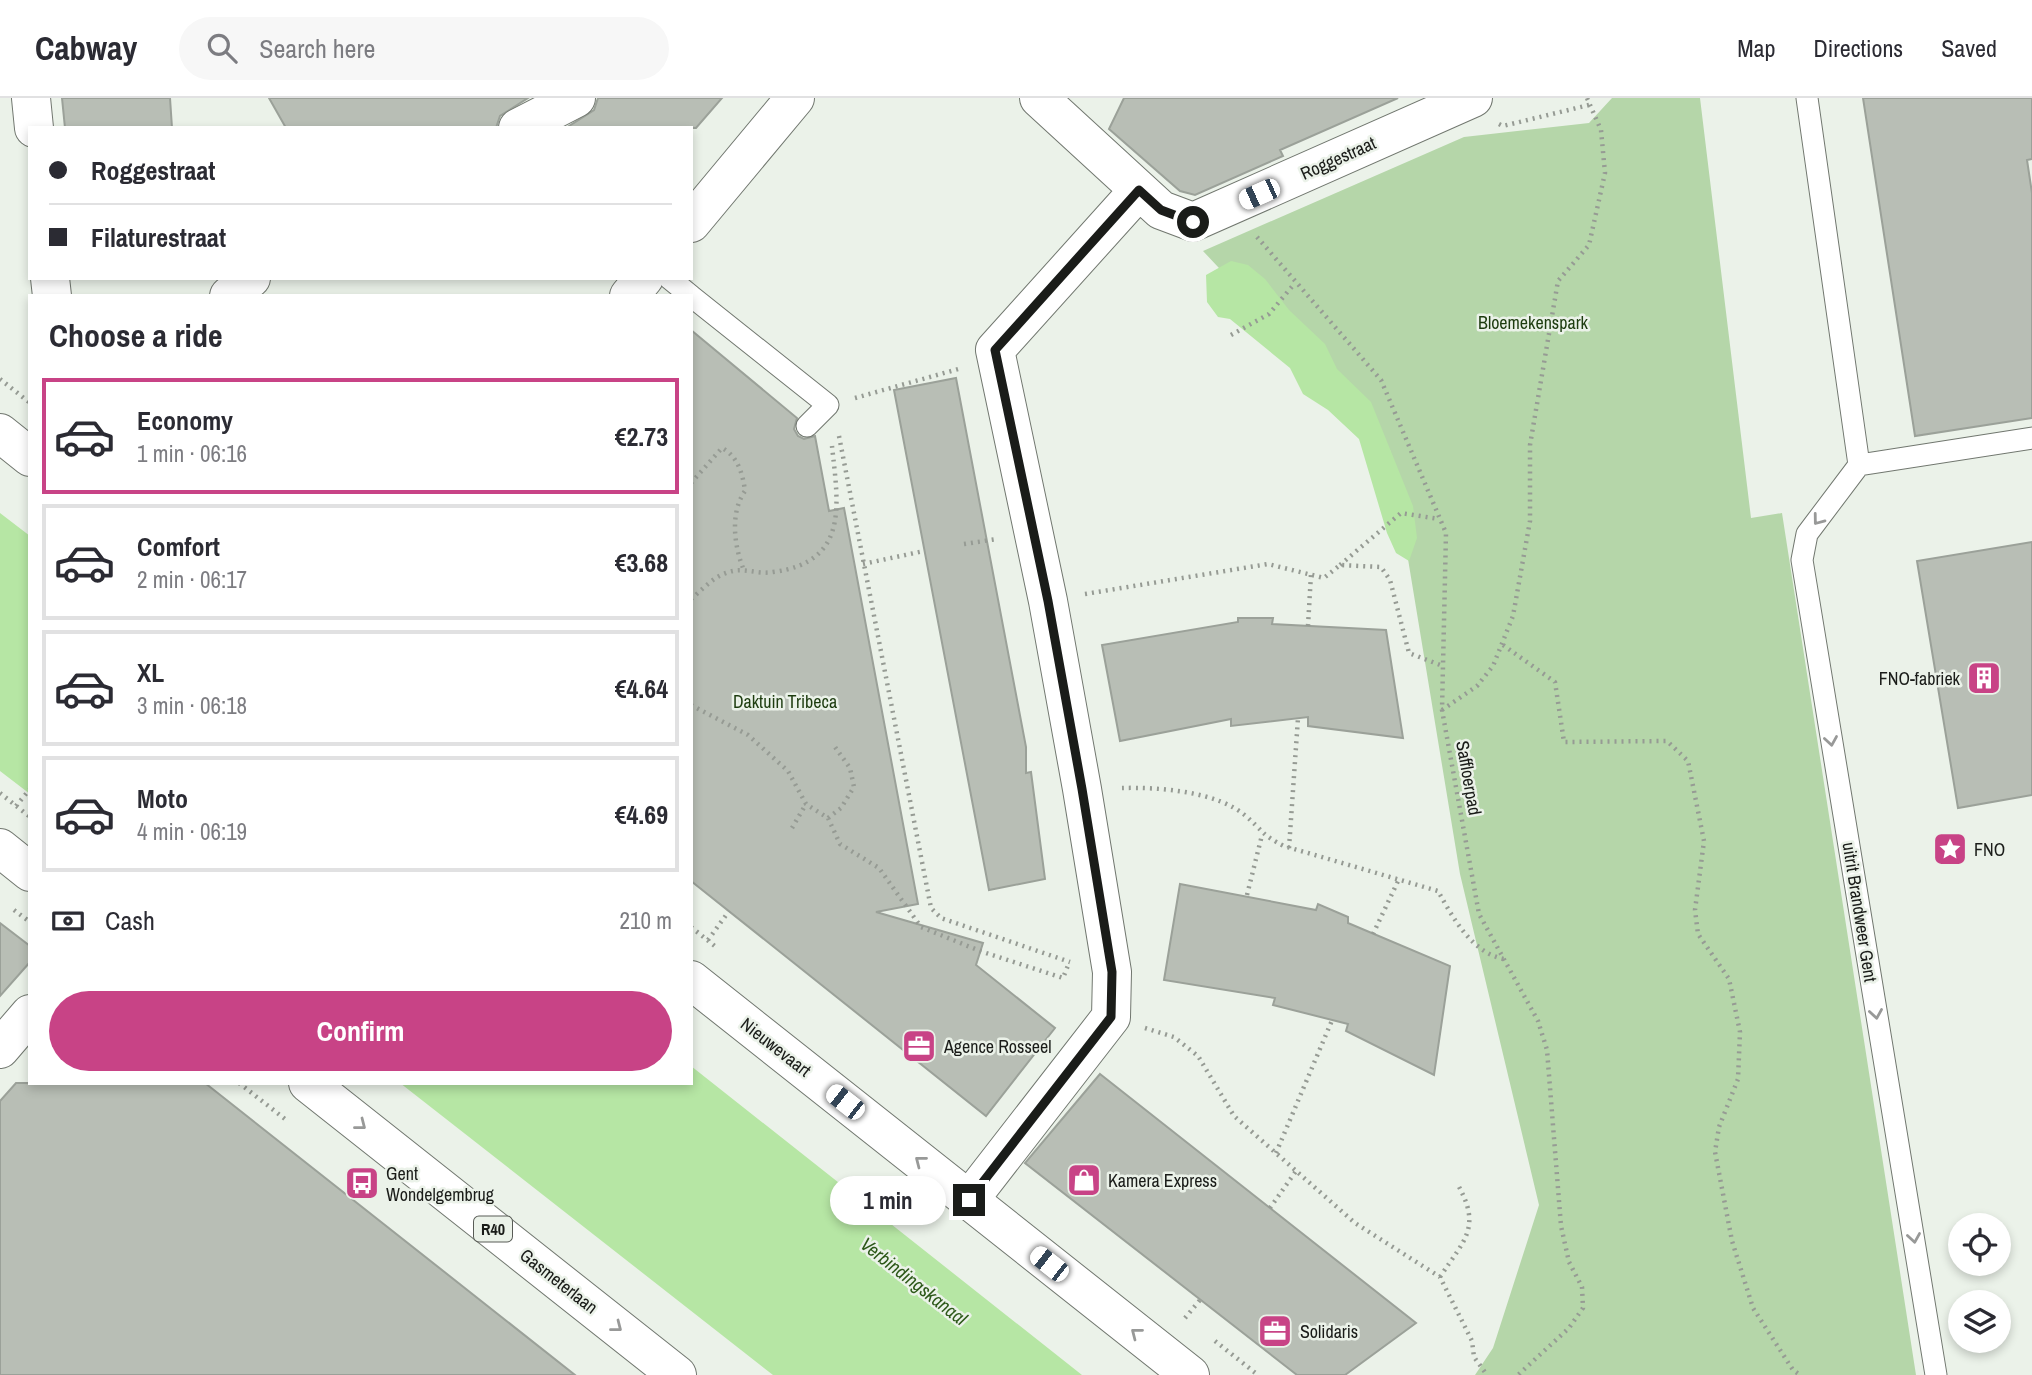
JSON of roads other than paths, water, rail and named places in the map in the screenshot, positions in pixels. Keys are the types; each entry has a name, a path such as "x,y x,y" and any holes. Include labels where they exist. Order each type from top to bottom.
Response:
{"street":[{"path":"31,98 34,126"},
{"path":"522,126 576,98"},
{"path":"693,221 795,98"},
{"name":"Roggestraat","path":"1060,106 1161,210 1193,222 1464,102"},
{"path":"969,1200 1111,1017 1112,972 1082,789 1048,601 996,354 1139,190"},
{"path":"231,294 249,280"},
{"path":"631,294 642,280"},
{"path":"0,433 28,455"},
{"path":"0,848 28,870"},
{"name":"Nieuwevaart","path":"693,982 1190,1375"},
{"path":"0,1049 28,1016"},
{"name":"Gasmeterlaan","path":"311,1085 677,1375"}],"lane":[{"path":"1807,98 1859,466 2032,438"},
{"path":"671,280 689,294"},
{"path":"693,298 828,405 807,426"},
{"name":"uitrit Brandweer Gent","path":"1859,466 1807,534 1802,560 1936,1375"}],"water":[{"path":"1231,261 1248,265 1265,279 1289,310 1325,344 1337,369 1371,402 1413,506 1417,538 1409,561 1396,553 1387,533 1359,439 1328,410 1303,394 1290,368 1230,319 1218,317 1207,302 1206,275"},
{"path":"0,513 28,534 28,792 0,771"},
{"name":"Verbindingskanaal","path":"693,1068 1082,1375 773,1375 403,1085 693,1085"}],"place":[{"name":"FNO-fabriek","path":"1984,678"},
{"name":"FNO","path":"1950,849"},
{"name":"Agence Rosseel","path":"919,1046"},
{"name":"Kamera Express","path":"1084,1180"},
{"name":"Gent Wondelgembrug","path":"362,1183"},
{"name":"Solidaris","path":"1275,1331"}],"park label":[{"name":"Bloemekenspark","path":"1533,322"},
{"name":"Daktuin Tribeca","path":"785,701"}]}
